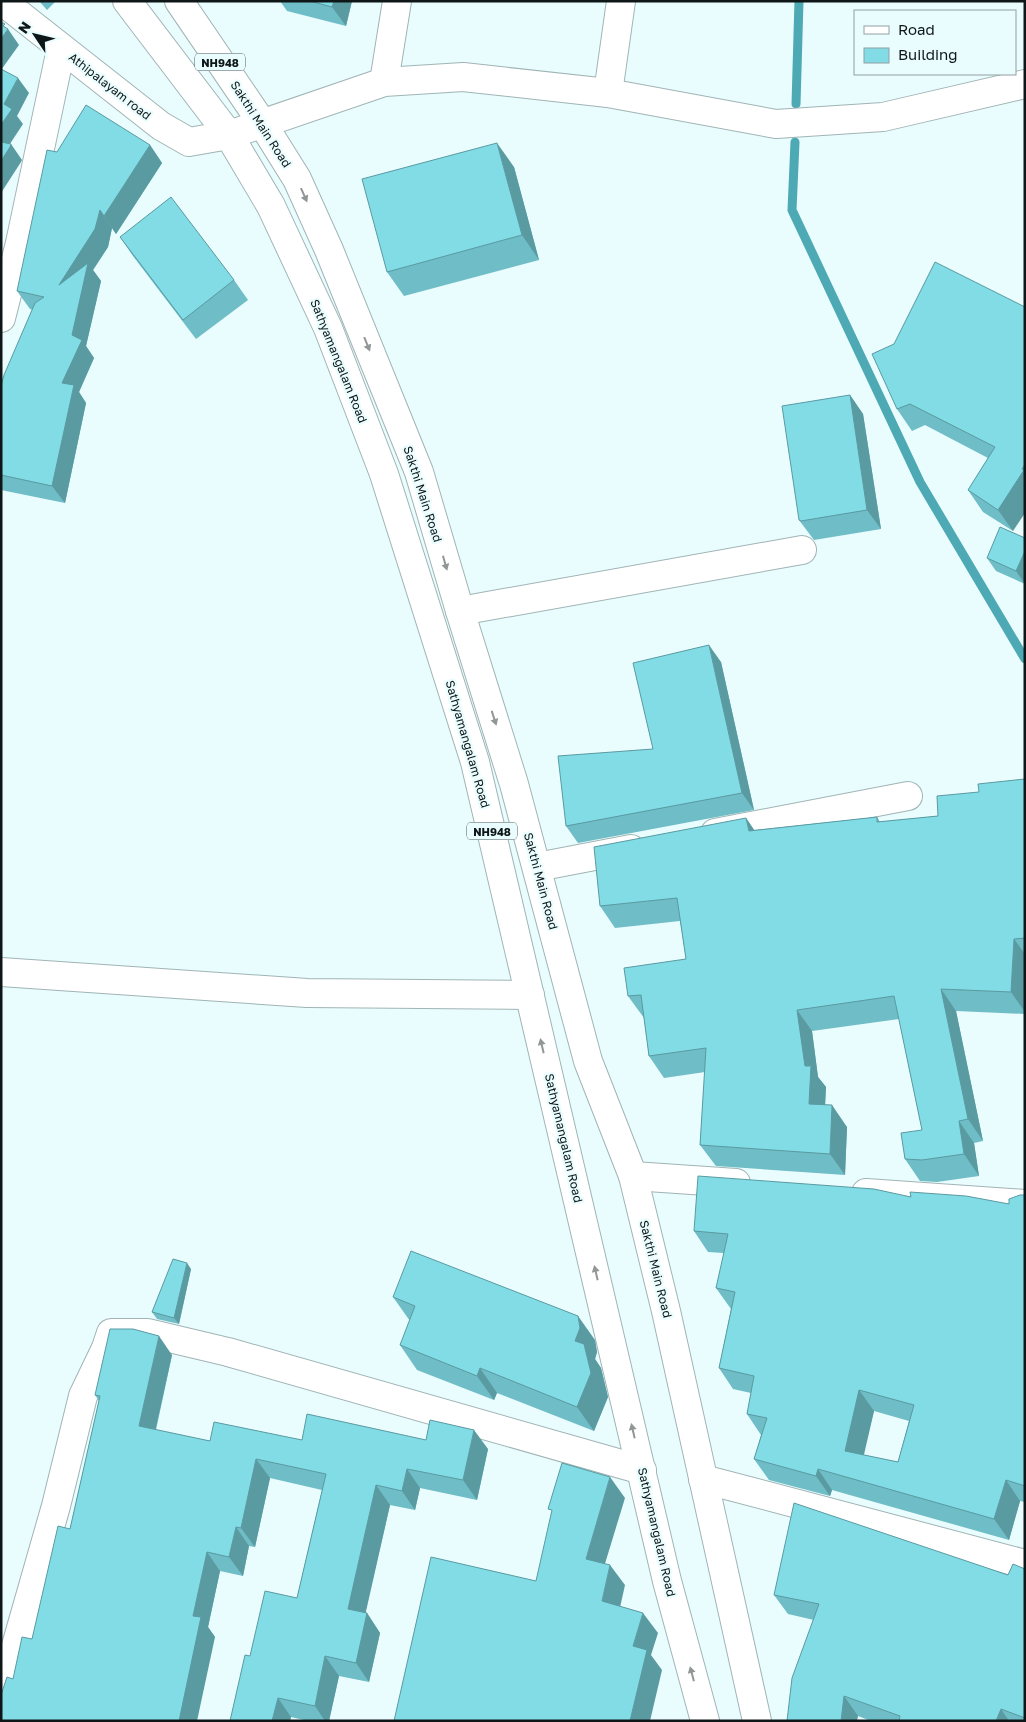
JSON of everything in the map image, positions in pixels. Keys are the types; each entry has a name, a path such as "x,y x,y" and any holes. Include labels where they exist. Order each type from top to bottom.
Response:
{"main road":[{"name":"Athipalayam road","path":"2,1 161,126 189,142 229,135 262,122 384,82 463,77 608,93 776,124 883,117 1025,84"},
{"name":"Sathyamangalam Road","path":"127,1 229,135 271,206 328,328 384,474 476,762 668,1581 705,1721"},
{"name":"Sakthi Main Road","path":"179,1 262,122 297,179 329,250 419,472 514,784 588,1061 633,1176 666,1311 757,1721"},
{"path":"384,82 397,1"},
{"path":"608,93 621,1"},
{"path":"1,318 11,238 62,49"},
{"path":"460,611 802,550"},
{"path":"692,837 908,796"},
{"path":"537,867 653,845"},
{"path":"1,972 307,993 530,995"},
{"path":"633,1176 760,1185"},
{"path":"838,1191 1025,1204"},
{"path":"1,1698 56,1506 83,1396 106,1348 111,1333 148,1332 228,1352 642,1470"},
{"path":"703,1479 1025,1564"}],"building":[{"path":"310,1 334,1 332,7"},
{"path":"1,22 8,29 1,39"},
{"path":"1,69 18,78 4,104 12,109 1,125"},
{"path":"86,105 150,145 104,216 100,210 95,229 59,285 88,263 72,335 82,340 62,383 74,385 52,486 1,475 1,386 35,303 44,297 17,291 47,150 57,152"},
{"path":"1,142 11,144 1,161"},
{"path":"497,143 522,235 387,272 362,179"},
{"path":"171,197 234,280 183,320 120,237"},
{"path":"935,262 1025,307 1025,464 1022,469 1024,470 998,510 968,490 995,447 910,404 897,409 872,354 894,344"},
{"path":"850,395 867,510 801,521 799,520 782,406"},
{"path":"1000,527 1025,538 1025,551 1016,571 987,558"},
{"path":"709,645 742,793 566,826 558,756 653,749 633,663"},
{"path":"1025,779 1025,938 1014,939 1011,992 941,989 968,1119 959,1121 964,1154 922,1160 905,1159 901,1133 922,1130 894,996 797,1010 805,1066 811,1066 809,1104 832,1105 830,1154 700,1145 706,1048 649,1056 641,995 628,996 624,968 686,959 677,898 600,906 594,847 746,818 749,831 877,817 877,822 938,816 937,796 979,792 978,784"},
{"path":"698,1176 874,1189 911,1197 910,1192 966,1196 1009,1204 1009,1199 1025,1195 1025,1486 1006,1480 994,1519 818,1469 816,1476 754,1459 767,1418 747,1414 754,1376 719,1368 735,1292 716,1288 728,1234 694,1231","holes":["859,1390 914,1405 898,1462 845,1451"]},
{"path":"411,1251 578,1316 580,1328 575,1341 584,1344 591,1373 577,1407 480,1368 477,1376 400,1345 415,1306 393,1297"},
{"path":"173,1259 187,1263 174,1318 152,1312"},
{"path":"110,1329 133,1329 159,1336 139,1426 210,1441 214,1422 302,1440 307,1414 426,1440 430,1420 474,1430 463,1480 407,1469 402,1491 376,1485 348,1609 367,1613 356,1663 325,1656 315,1706 278,1698 272,1721 230,1721 245,1655 250,1656 265,1591 297,1598 326,1474 256,1459 241,1528 236,1527 229,1557 207,1552 193,1616 201,1617 179,1721 1,1721 1,1695 7,1677 13,1679 22,1637 32,1639 58,1526 70,1529 100,1396 95,1395"},
{"path":"562,1463 610,1477 586,1559 610,1565 602,1601 643,1613 633,1646 647,1650 630,1721 394,1721 431,1557 536,1581 552,1510 548,1509"},
{"path":"794,1503 1008,1575 1013,1564 1025,1569 1025,1718 1001,1709 996,1721 899,1721 900,1716 844,1696 841,1721 787,1721 792,1678 819,1604 774,1595"}],"waterway":[{"path":"796,104 799,1"},
{"path":"795,142 792,210 920,482 1025,659"}]}
